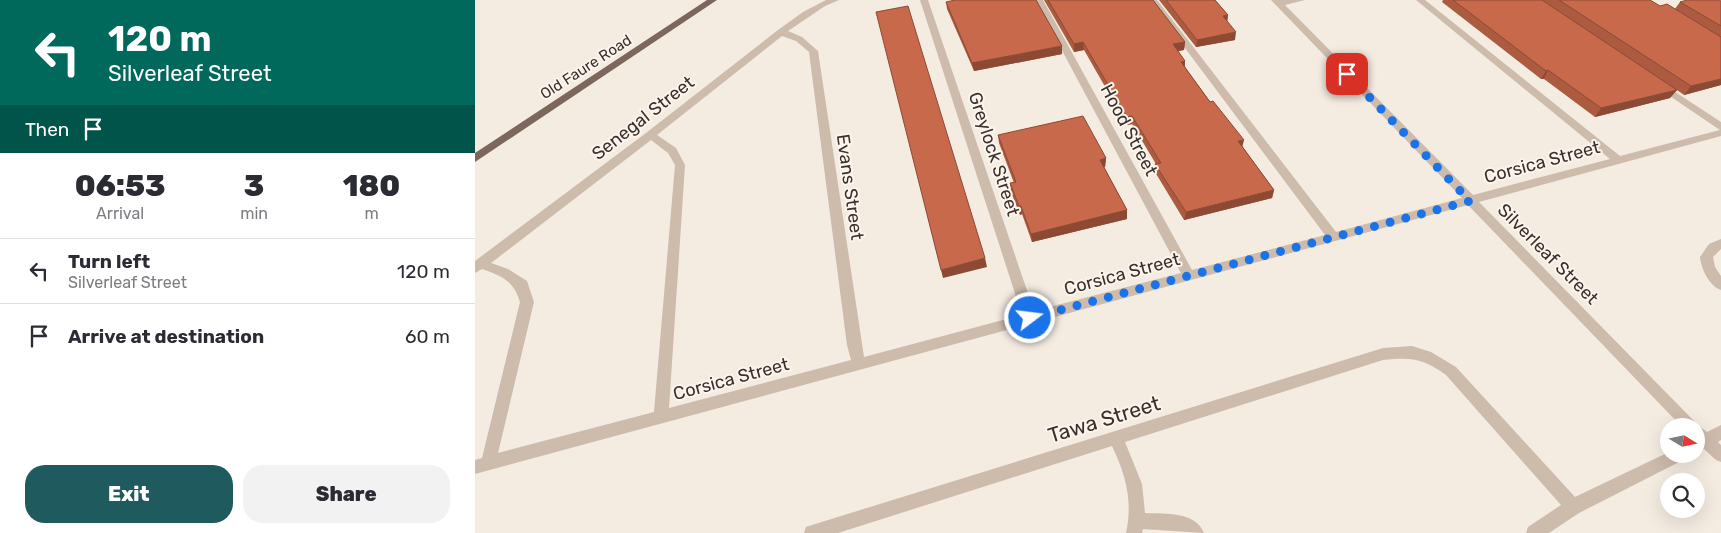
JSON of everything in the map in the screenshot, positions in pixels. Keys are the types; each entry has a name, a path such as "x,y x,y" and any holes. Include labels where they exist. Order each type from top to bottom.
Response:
{"main road":[{"name":"Old Faure Road","path":"475,158 713,0"}],"street":[{"name":"Senegal Street","path":"478,266 781,32 822,4 835,0"},
{"name":"Greylock Street","path":"924,0 1030,318"},
{"name":"Hood Street","path":"1039,0 1189,276"},
{"path":"1153,0 1333,237"},
{"path":"1277,2 1301,0"},
{"path":"1420,0 1619,161"},
{"name":"Silverleaf Street","path":"1277,2 1683,418"},
{"name":"Evans Street","path":"781,32 799,39 813,51 854,345 859,364"},
{"path":"1649,78 1721,127"},
{"name":"Corsica Street","path":"481,466 1721,134"},
{"path":"650,135 667,143 676,153 680,164 661,418"},
{"path":"1721,244 1711,249 1707,254 1706,261 1709,269 1721,285"},
{"path":"478,266 504,272 522,285 527,302 481,466"},
{"name":"Tawa Street","path":"812,533 1383,354 1409,351 1436,360 1451,371 1573,507"},
{"path":"1705,437 1721,432"},
{"path":"1115,437 1130,466 1137,492 1136,527 1182,524 1196,533"},
{"path":"1705,443 1721,454"},
{"path":"1534,533 1573,507 1662,463"}],"building":[{"path":"955,0 1036,0 1062,46 972,63 946,2"},
{"path":"1048,0 1153,0 1185,42 1173,44 1185,61 1181,62 1210,102 1213,101 1244,140 1238,141 1274,190 1186,212 1155,164 1161,163 1132,116 1127,117 1083,42 1074,44"},
{"path":"1166,0 1215,0 1228,15 1223,16 1236,32 1197,40"},
{"path":"1453,0 1542,0 1677,90 1601,108 1548,70 1546,71"},
{"path":"1559,0 1650,0 1660,6 1667,4 1721,37 1721,79 1691,86"},
{"path":"1687,0 1721,1 1721,26 1680,2"},
{"path":"908,6 985,258 941,270 876,12"},
{"path":"1083,116 1106,158 1100,160 1127,210 1031,234 1010,183 1016,182 998,135"}],"route":[{"path":"1030,318 1470,201 1347,74"}]}
